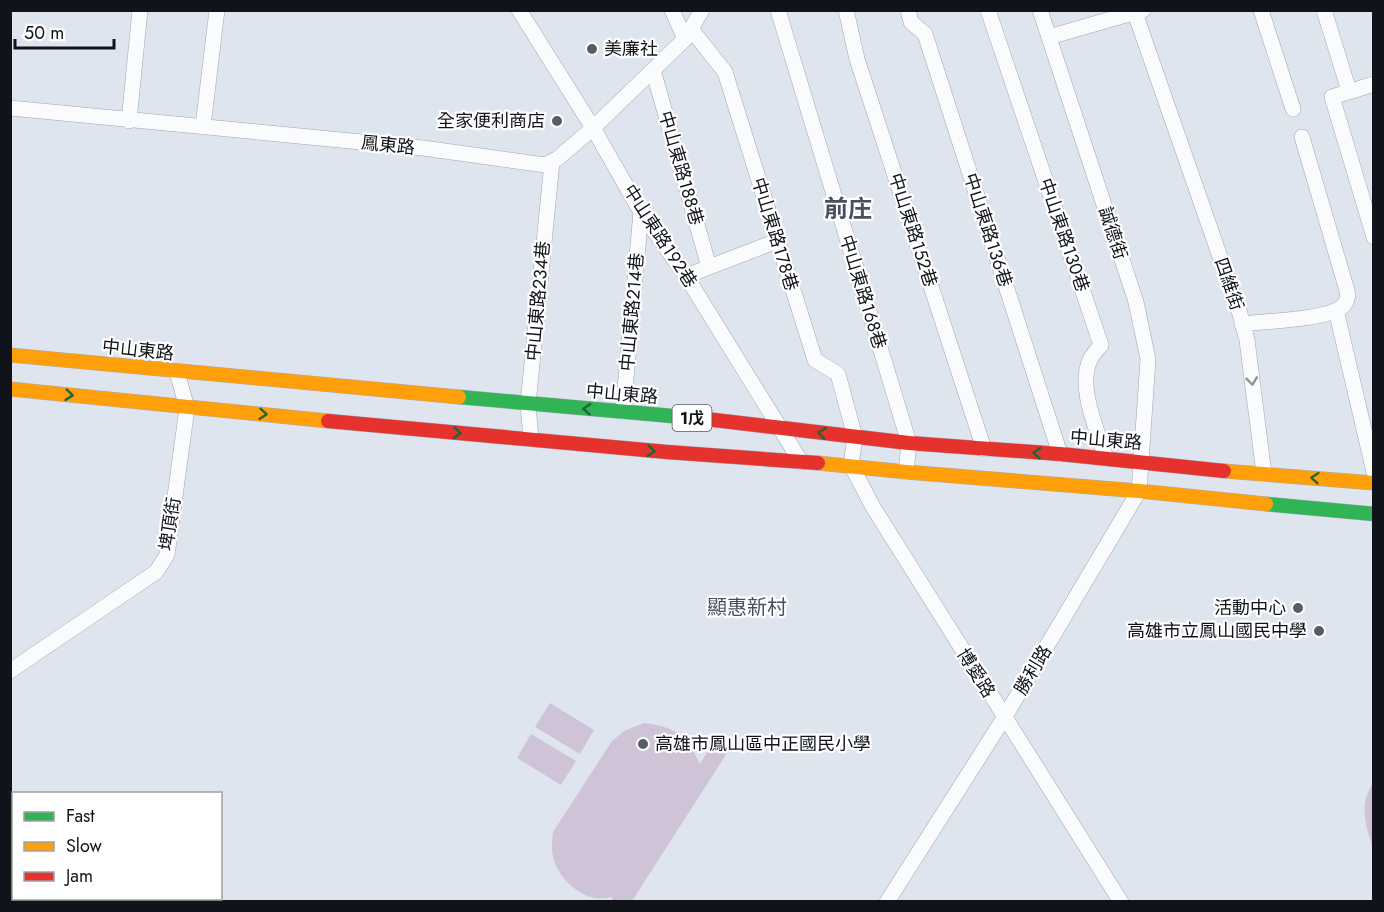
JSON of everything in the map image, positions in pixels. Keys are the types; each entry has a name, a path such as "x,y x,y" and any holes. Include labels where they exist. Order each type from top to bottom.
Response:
{"main road":[{"name":"中山東路","path":"10,355 623,411 909,443 1060,454 1374,483"},
{"name":"1戊","path":"10,389 531,440 851,465 906,472 1139,491 1205,500 1374,514"}],"street":[{"path":"129,121 140,10"},
{"path":"203,126 217,10"},
{"name":"中山東路192巷","path":"519,10 593,128 641,212 686,276 801,462"},
{"name":"中山東路178巷","path":"672,10 688,34 725,72 811,352 815,360 838,374 855,437"},
{"path":"552,162 593,128 653,70 688,34 702,10"},
{"name":"中山東路168巷","path":"778,10 909,443 906,472"},
{"name":"中山東路152巷","path":"846,10 857,59 984,449"},
{"name":"中山東路136巷","path":"908,10 911,22 925,34 1060,454"},
{"name":"中山東路130巷","path":"988,10 1101,345 1090,358 1087,368 1087,397 1106,459"},
{"name":"誠德街","path":"1040,10 1143,329 1148,359 1143,462"},
{"path":"1261,10 1293,110"},
{"path":"1324,10 1349,92"},
{"path":"1049,37 1139,12"},
{"name":"四維街","path":"1139,12 1242,324 1315,316 1336,310"},
{"name":"中山東路188巷","path":"653,70 709,267"},
{"path":"1374,84 1332,97 1374,237"},
{"name":"鳳東路","path":"10,108 423,148 545,165 552,162"},
{"path":"1302,137 1348,294 1347,302 1336,310 1374,472"},
{"name":"中山東路234巷","path":"531,440 528,404 552,162"},
{"name":"中山東路214巷","path":"623,411 641,212"},
{"path":"686,276 777,241"},
{"path":"1242,324 1247,340 1264,474"},
{"name":"埤頂街","path":"10,671 156,572 164,563 187,408 177,372"},
{"path":"851,465 855,437"},
{"name":"勝利路","path":"887,902 1004,718 1139,491 1143,462"},
{"name":"博愛路","path":"851,465 873,507 1121,902"}],"shaded area":[{"path":"550,703 594,730 580,754 535,727"},
{"path":"644,723 664,727 679,734 690,746 700,764 715,740 729,750 632,901 611,901 613,897 587,896 569,884 556,866 552,853 553,832 612,741 624,731"},
{"path":"531,734 576,761 561,785 517,758"},
{"path":"1373,783 1373,848 1366,823 1365,807"}],"traffic: fast":[{"path":"459,397 706,419"},
{"path":"1266,504 1374,514"}],"traffic: slow":[{"path":"10,355 459,397"},
{"path":"10,389 328,421"},
{"path":"818,463 1266,504"},
{"path":"1224,471 1374,483"}],"traffic: jam":[{"path":"706,419 909,443 1060,454 1224,471"},
{"path":"328,421 667,452 818,463"}],"place":[{"name":"美廉社","path":"592,49"},
{"name":"全家便利商店","path":"557,121"},
{"name":"活動中心","path":"1298,608"},
{"name":"高雄市立鳳山國民中學","path":"1319,631"},
{"name":"高雄市鳳山區中正國民小學","path":"643,744"}],"district":[{"name":"前庄","path":"848,209"},
{"name":"顯惠新村","path":"747,607"}]}
